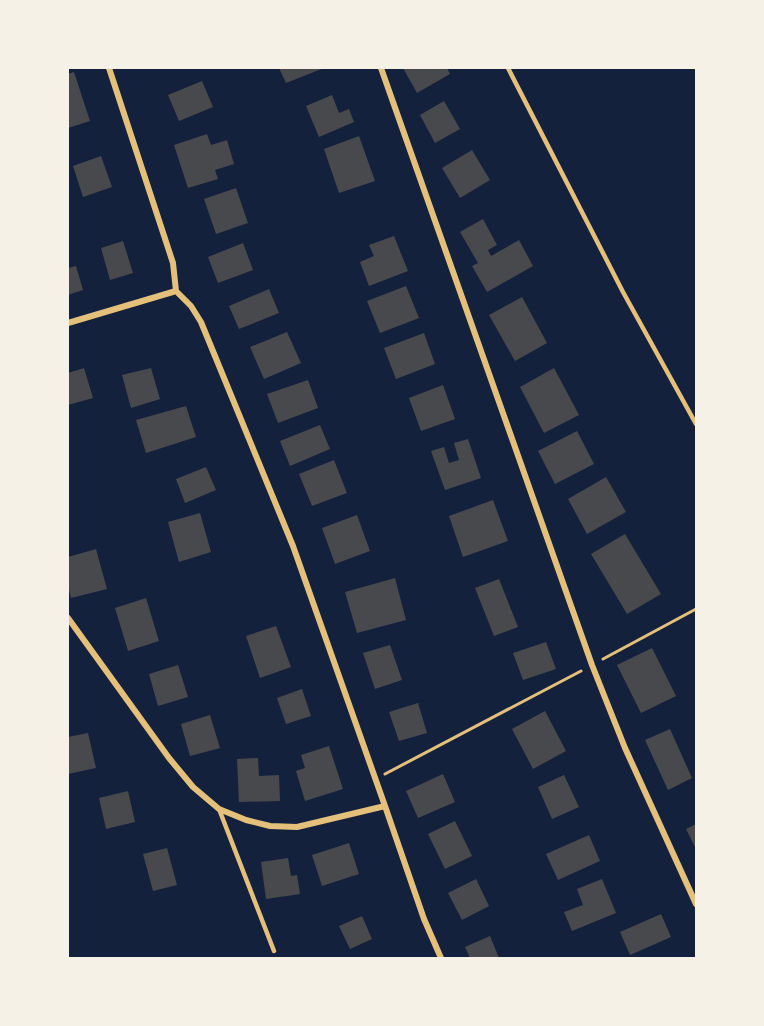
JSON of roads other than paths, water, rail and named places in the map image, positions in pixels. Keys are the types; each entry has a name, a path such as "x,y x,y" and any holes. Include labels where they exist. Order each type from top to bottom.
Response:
{"street":[{"path":"109,68 173,263 176,291 191,306 201,322 297,557 424,919 441,958"},
{"path":"381,68 592,665 626,748 696,904"},
{"path":"68,323 176,291"},
{"path":"68,618 169,758 193,787 219,809 246,820 270,826 297,827 385,806"}],"lane":[{"path":"508,68 623,292 696,424"},
{"path":"219,809 274,951"}]}
